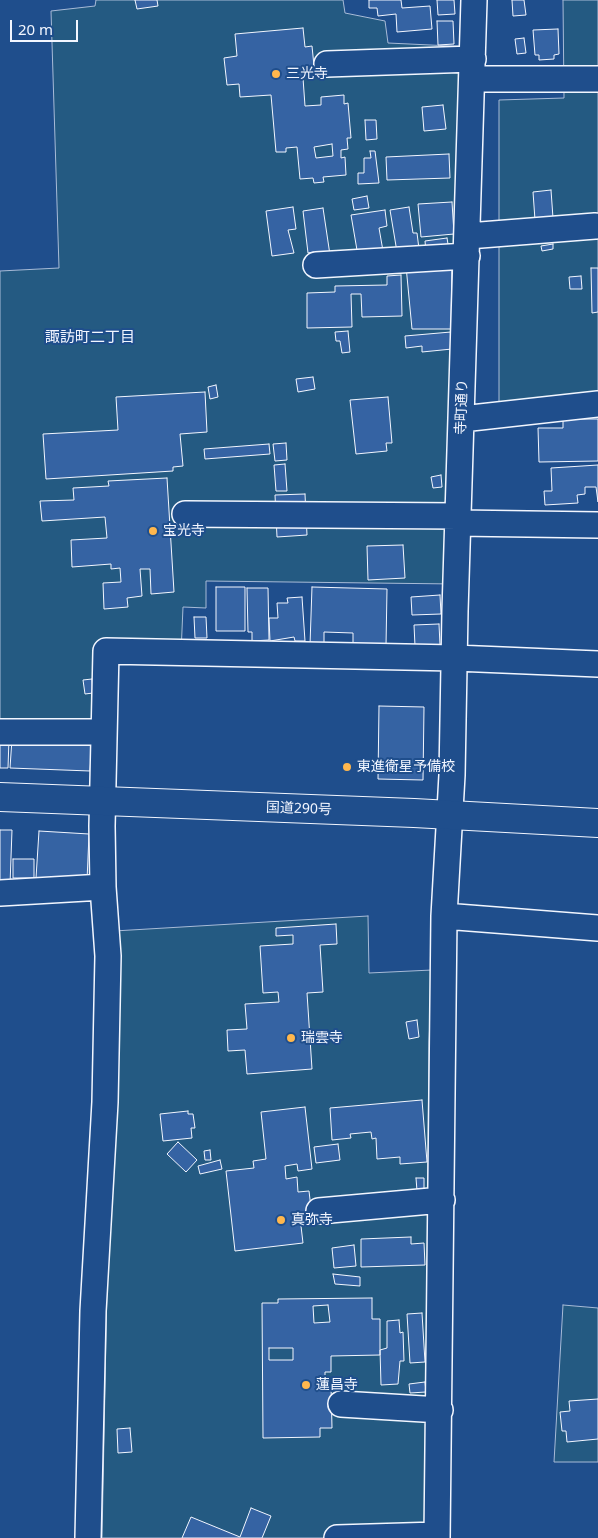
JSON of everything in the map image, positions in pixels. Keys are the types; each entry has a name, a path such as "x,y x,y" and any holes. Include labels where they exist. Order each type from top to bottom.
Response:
{"highway":[{"name":"国道290号","path":"0,797 449,815 598,823"}],"street":[{"name":"寺町通り","path":"437,1536 440,1410 444,916 455,658 474,0"},
{"path":"327,64 472,69 598,79"},
{"path":"316,265 467,246 595,226"},
{"path":"462,419 598,404"},
{"path":"185,514 598,525"},
{"path":"88,1538 92,1311 105,1102 108,976 103,887 106,652 455,658 598,664"},
{"path":"0,732 104,732"},
{"path":"0,893 103,887"},
{"path":"444,916 598,928"},
{"path":"319,1211 442,1200"},
{"path":"341,1404 440,1410"},
{"path":"337,1538 437,1536"}],"shaded area":[{"path":"96,0 343,0 345,13 385,21 388,43 473,47 455,584 206,581 206,608 183,607 181,653 106,652 104,732 0,732 0,271 59,268 51,11 95,6"},
{"path":"563,0 598,0 598,395 499,402 499,100 564,98"},
{"path":"368,916 369,973 432,970 429,1042 425,1538 102,1538 114,931"},
{"path":"563,1305 598,1308 598,1462 554,1462"}],"building":[{"path":"135,0 157,0 158,6 137,9"},
{"path":"369,0 401,0 402,8 430,6 432,29 397,32 396,14 378,16 377,8 369,8"},
{"path":"437,0 454,0 455,14 438,15"},
{"path":"512,0 524,0 526,15 513,16"},
{"path":"437,21 453,21 454,44 438,45"},
{"path":"303,28 305,47 312,46 315,76 303,78 305,106 321,105 321,97 344,95 344,104 348,103 351,138 347,138 348,149 341,150 341,158 345,157 346,175 323,177 324,182 314,183 313,178 300,179 297,147 286,148 286,152 276,152 271,95 240,97 239,84 227,85 224,58 237,56 235,34","holes":["332,144 333,156 316,158 314,147"]},
{"path":"558,29 559,54 554,55 554,59 539,60 539,55 535,55 533,30"},
{"path":"524,38 526,53 517,54 515,39"},
{"path":"443,105 446,129 424,131 422,107"},
{"path":"365,120 376,120 377,139 366,140"},
{"path":"370,151 375,151 379,183 358,184 358,173 364,173 364,158 371,158"},
{"path":"449,154 450,178 387,180 386,157"},
{"path":"551,190 553,218 535,220 533,192"},
{"path":"367,196 369,208 354,210 352,199"},
{"path":"452,202 454,234 421,237 418,204"},
{"path":"293,207 296,229 288,230 294,253 272,256 266,211"},
{"path":"409,207 413,233 417,233 419,249 397,252 390,210"},
{"path":"323,208 330,255 315,257 314,252 308,253 303,211"},
{"path":"385,210 387,226 379,228 383,251 358,256 351,215"},
{"path":"447,238 449,250 426,252 425,241"},
{"path":"553,244 553,249 542,251 541,246"},
{"path":"452,264 451,329 412,329 406,266"},
{"path":"591,268 598,268 598,312 592,313"},
{"path":"401,275 402,316 362,317 361,294 351,294 352,327 307,328 307,293 335,292 335,286 387,285 387,276"},
{"path":"581,276 582,289 570,289 569,277"},
{"path":"348,331 350,352 342,353 340,341 336,341 335,332"},
{"path":"451,332 452,349 422,352 422,346 406,348 405,336"},
{"path":"313,377 315,389 298,392 296,379"},
{"path":"216,385 218,397 210,399 208,387"},
{"path":"205,392 207,432 180,434 183,466 173,467 173,471 46,479 43,434 118,430 116,397"},
{"path":"388,397 392,443 386,443 387,451 356,454 350,400"},
{"path":"563,419 598,419 598,461 539,462 538,428 563,428"},
{"path":"286,443 287,460 275,461 273,444"},
{"path":"269,444 270,454 205,459 204,449"},
{"path":"285,464 287,491 276,491 274,465"},
{"path":"598,465 598,502 596,487 585,487 585,494 577,495 578,503 545,505 544,491 552,491 551,468"},
{"path":"441,475 442,487 433,488 431,477"},
{"path":"167,478 174,592 151,594 150,569 140,569 142,596 127,598 128,607 104,609 103,583 121,582 120,568 111,569 111,564 72,567 71,540 107,538 105,517 42,521 40,501 74,500 73,488 109,486 108,481"},
{"path":"305,494 307,535 277,537 275,495"},
{"path":"403,545 405,578 368,580 367,546"},
{"path":"216,587 245,587 245,631 216,631"},
{"path":"312,587 387,589 386,646 353,645 353,633 324,632 324,645 310,645"},
{"path":"247,588 268,588 269,640 252,641 252,632 248,632"},
{"path":"440,595 441,614 412,615 411,597"},
{"path":"302,597 305,641 295,641 294,637 270,641 269,618 278,618 277,603 288,603 287,598"},
{"path":"194,617 206,617 207,638 195,638"},
{"path":"439,624 440,645 415,646 414,625"},
{"path":"92,679 93,693 85,694 83,680"},
{"path":"379,706 424,707 423,780 378,779"},
{"path":"0,739 9,739 8,768 0,768"},
{"path":"12,739 92,742 90,771 10,768"},
{"path":"0,830 12,830 10,885 0,885"},
{"path":"39,831 89,834 87,881 36,878"},
{"path":"13,859 34,859 34,878 13,878"},
{"path":"336,924 337,944 320,945 323,992 307,993 312,1069 247,1074 245,1050 228,1051 227,1030 247,1029 245,1004 279,1002 278,992 263,993 260,946 293,944 293,935 276,936 276,928"},
{"path":"417,1020 419,1037 409,1039 406,1022"},
{"path":"422,1100 427,1162 400,1164 400,1157 377,1159 376,1138 372,1139 371,1132 350,1134 351,1138 332,1140 330,1108"},
{"path":"305,1107 312,1169 298,1171 297,1164 285,1166 286,1179 297,1177 298,1192 309,1191 313,1225 301,1226 303,1243 235,1251 226,1171 254,1168 253,1161 266,1159 261,1112"},
{"path":"188,1111 188,1114 193,1114 195,1128 191,1128 192,1138 163,1141 160,1114"},
{"path":"178,1142 197,1160 186,1172 167,1154"},
{"path":"338,1144 340,1160 316,1163 314,1147"},
{"path":"210,1150 211,1160 205,1160 204,1151"},
{"path":"220,1160 222,1169 200,1174 198,1166"},
{"path":"416,1178 424,1178 424,1191 417,1191"},
{"path":"411,1237 411,1244 424,1243 425,1265 361,1267 361,1239"},
{"path":"354,1245 356,1266 334,1268 332,1248"},
{"path":"333,1274 360,1277 360,1286 335,1284"},
{"path":"372,1298 372,1319 380,1319 380,1355 331,1356 331,1372 325,1372 325,1386 331,1386 332,1428 320,1428 320,1437 263,1438 262,1303 278,1303 278,1299","holes":["328,1305 330,1322 314,1323 313,1306","269,1348 293,1348 293,1360 269,1360"]},
{"path":"422,1313 425,1362 410,1363 407,1314"},
{"path":"399,1320 400,1333 403,1332 404,1361 400,1361 398,1384 381,1385 380,1350 387,1348 387,1321"},
{"path":"425,1382 426,1392 410,1393 409,1384"},
{"path":"598,1399 598,1439 567,1442 566,1431 562,1431 560,1412 570,1411 569,1401"},
{"path":"130,1428 132,1452 118,1453 117,1429"},
{"path":"251,1508 271,1516 262,1538 182,1538 191,1517 240,1537"}],"place":[{"name":"三光寺","path":"276,74"},
{"name":"宝光寺","path":"153,531"},
{"name":"東進衛星予備校","path":"347,767"},
{"name":"瑞雲寺","path":"291,1038"},
{"name":"真弥寺","path":"281,1220"},
{"name":"蓮昌寺","path":"306,1385"}],"district":[{"name":"諏訪町二丁目","path":"90,338"}]}
